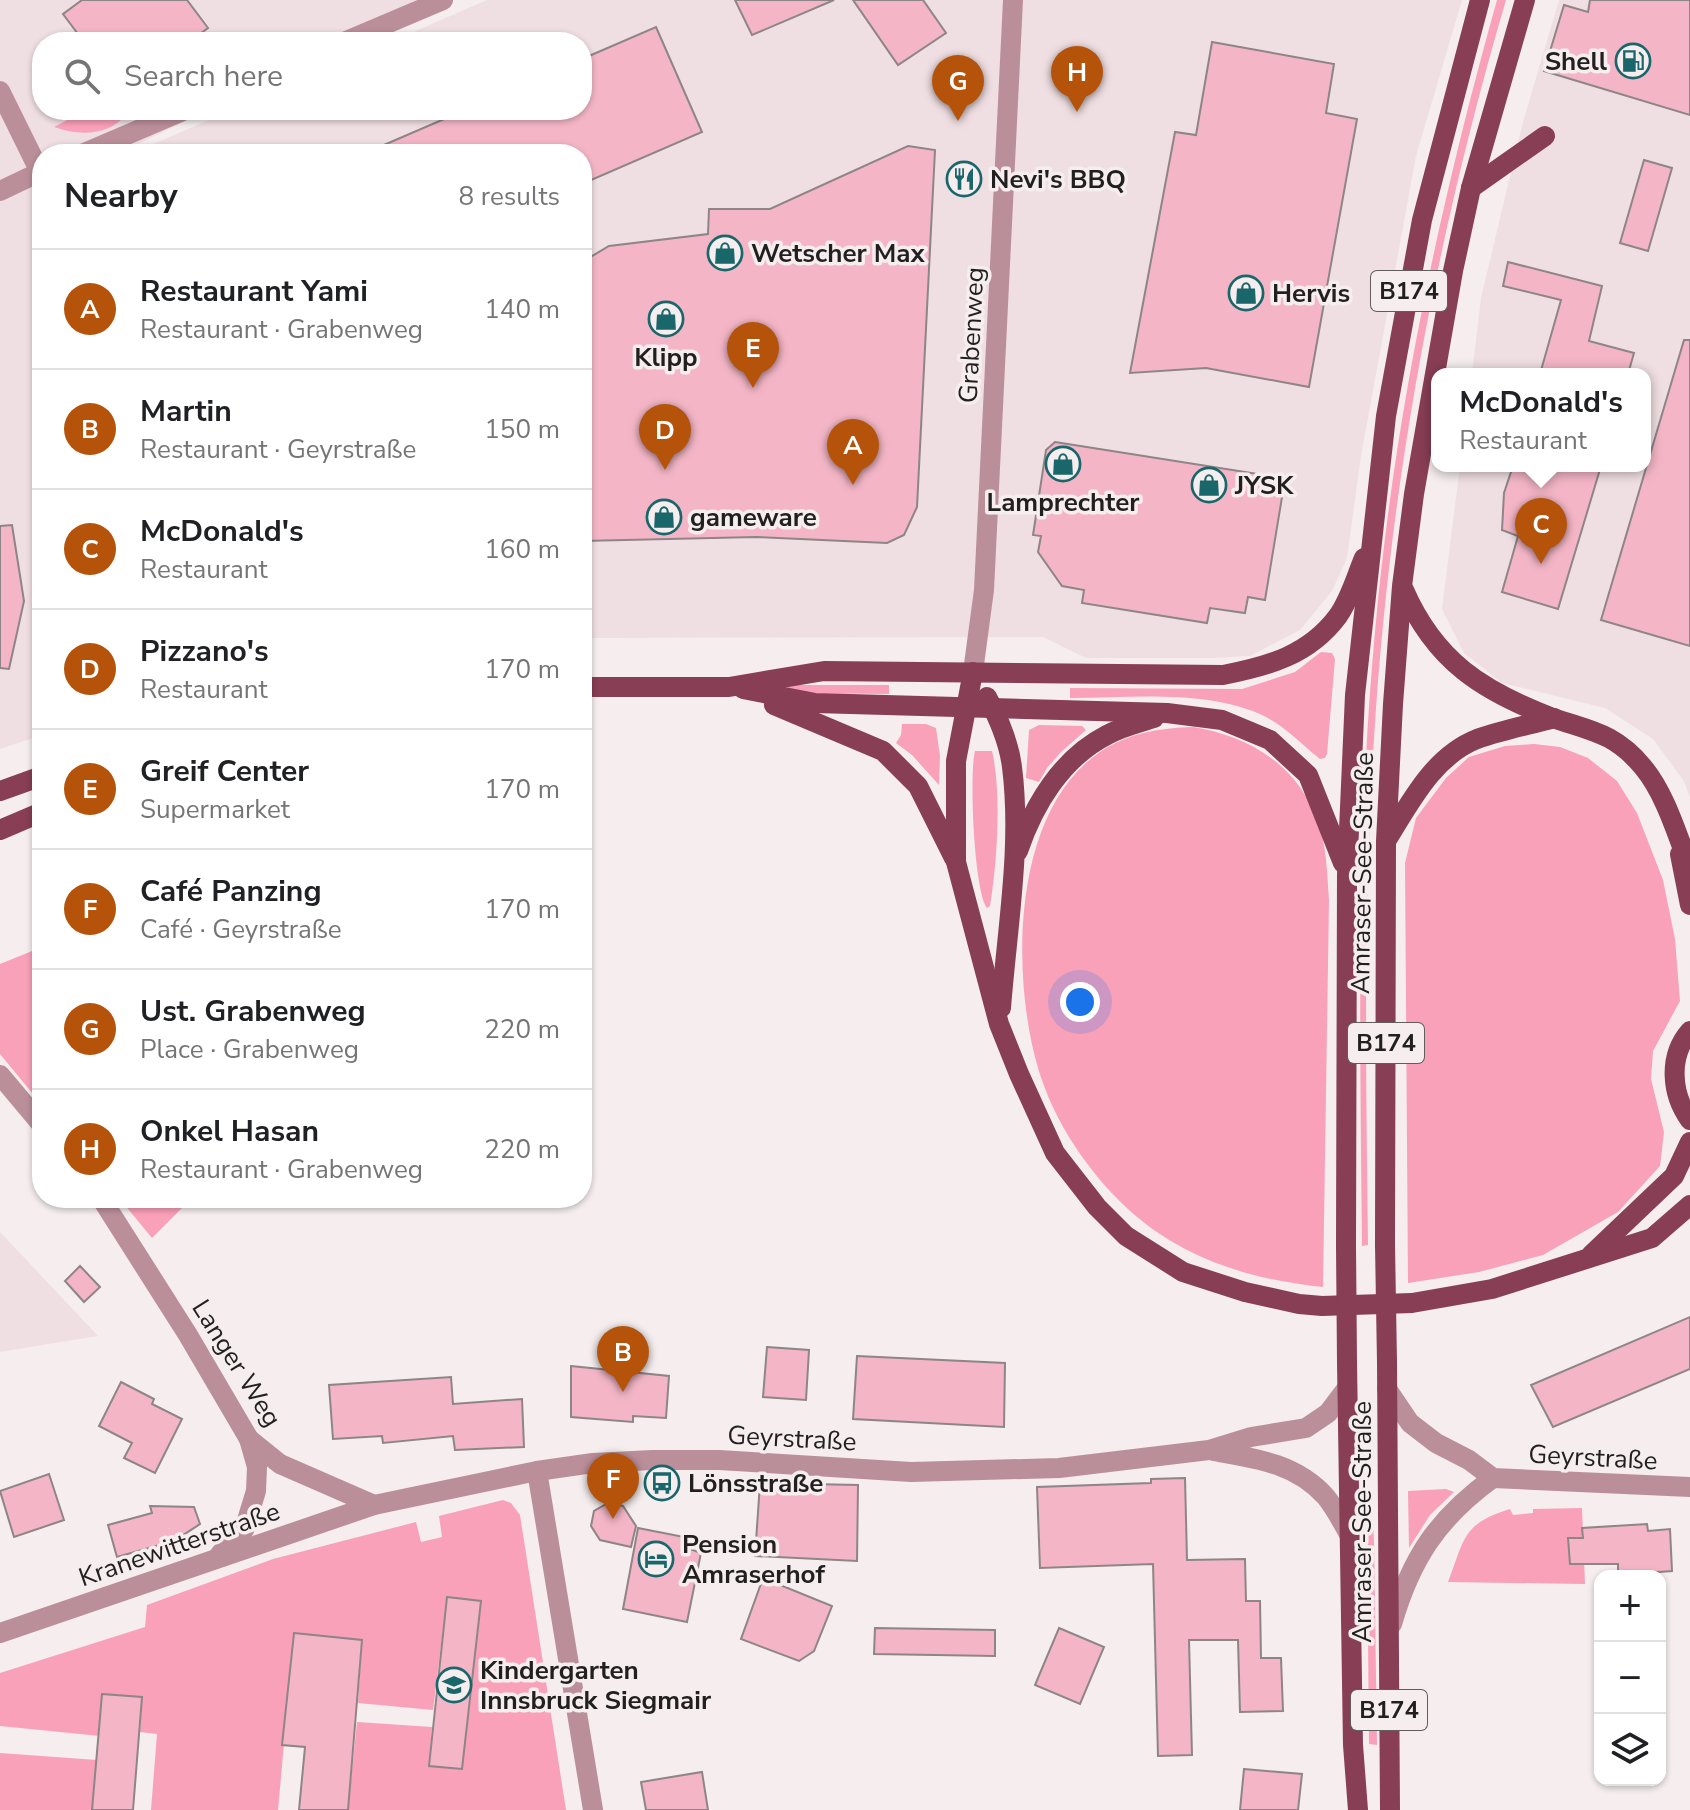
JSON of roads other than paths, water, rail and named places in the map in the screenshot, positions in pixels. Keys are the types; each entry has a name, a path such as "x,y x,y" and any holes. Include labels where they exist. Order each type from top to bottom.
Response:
{"main road":[{"name":"Amraser-See-Straße","path":"1358,1810 1353,1745 1346,1246 1347,875 1355,695 1386,416 1422,220 1480,0"},
{"name":"Amraser-See-Straße","path":"1435,368 1471,188 1525,0"},
{"path":"1471,188 1545,136"},
{"name":"Amraser-See-Straße","path":"1390,1810 1385,1245 1386,841 1402,586 1431,390"},
{"path":"592,687 729,687 824,671 1223,675 1269,666 1310,645 1338,616 1374,533"},
{"path":"1402,586 1416,618 1456,666 1488,688 1554,718 1606,735 1643,767 1659,792 1690,868"},
{"path":"926,706 953,695 973,672"},
{"path":"956,862 956,761 973,672"},
{"path":"973,672 1003,731 1012,765 1015,858 999,1024"},
{"path":"729,687 815,703 1167,713 1222,720 1270,740 1308,775 1347,875"},
{"path":"729,687 863,740 883,751 918,786 956,862 999,1024 1055,1153 1097,1207 1126,1236 1183,1272 1245,1292 1299,1304 1397,1304 1492,1289 1652,1238 1690,1205"},
{"path":"1015,858 1052,781 1078,754 1112,732 1167,713"},
{"path":"1386,841 1422,785 1450,756 1478,739 1554,718"},
{"path":"0,791 32,780"},
{"path":"0,830 32,816"},
{"path":"1676,834 1690,905"},
{"path":"1690,1031 1675,1060 1675,1085 1682,1109 1690,1120"},
{"path":"1589,1258 1674,1176 1690,1142"}],"street":[{"path":"368,32 443,0"},
{"name":"Grabenweg","path":"973,672 984,590 1013,0"},
{"path":"0,91 32,154"},
{"path":"105,144 162,120"},
{"path":"0,191 32,176"},
{"path":"0,1075 32,1113"},
{"name":"Langer Weg","path":"107,1208 249,1439 280,1464 374,1505"},
{"name":"Geyrstraße","path":"374,1505 537,1471 593,1463 719,1460 911,1472 1059,1468 1209,1450 1251,1437 1306,1428 1328,1413 1347,1388"},
{"name":"Geyrstraße","path":"1387,1389 1410,1423 1493,1478 1690,1487"},
{"path":"215,1559 244,1530 256,1491 257,1467 249,1439"},
{"name":"Geyrstraße","path":"1209,1450 1269,1461 1302,1476 1326,1497 1349,1534"},
{"path":"537,1471 593,1810"},
{"name":"Geyrstraße","path":"1389,1635 1401,1590 1420,1552 1464,1499 1493,1478"},
{"name":"Kranewitterstraße","path":"0,1633 374,1505"}],"place":[{"name":"Shell","path":"1633,61"},
{"name":"Onkel Hasan","path":"1077,112"},
{"name":"Ust. Grabenweg","path":"958,121"},
{"name":"Nevi's BBQ","path":"964,179"},
{"name":"Wetscher Max","path":"725,253"},
{"name":"Hervis","path":"1246,293"},
{"name":"Klipp","path":"666,319"},
{"name":"Greif Center","path":"753,388"},
{"name":"Lamprechter","path":"1063,464"},
{"name":"Pizzano's","path":"665,470"},
{"name":"Restaurant Yami","path":"853,485"},
{"name":"JYSK","path":"1209,485"},
{"name":"gameware","path":"664,517"},
{"name":"McDonald's","path":"1541,564"},
{"name":"Martin","path":"623,1392"},
{"name":"Lönsstraße","path":"662,1483"},
{"name":"Café Panzing","path":"613,1519"},
{"name":"Pension Amraserhof","path":"656,1559"},
{"name":"Kindergarten Innsbruck Siegmair","path":"454,1685"}]}
